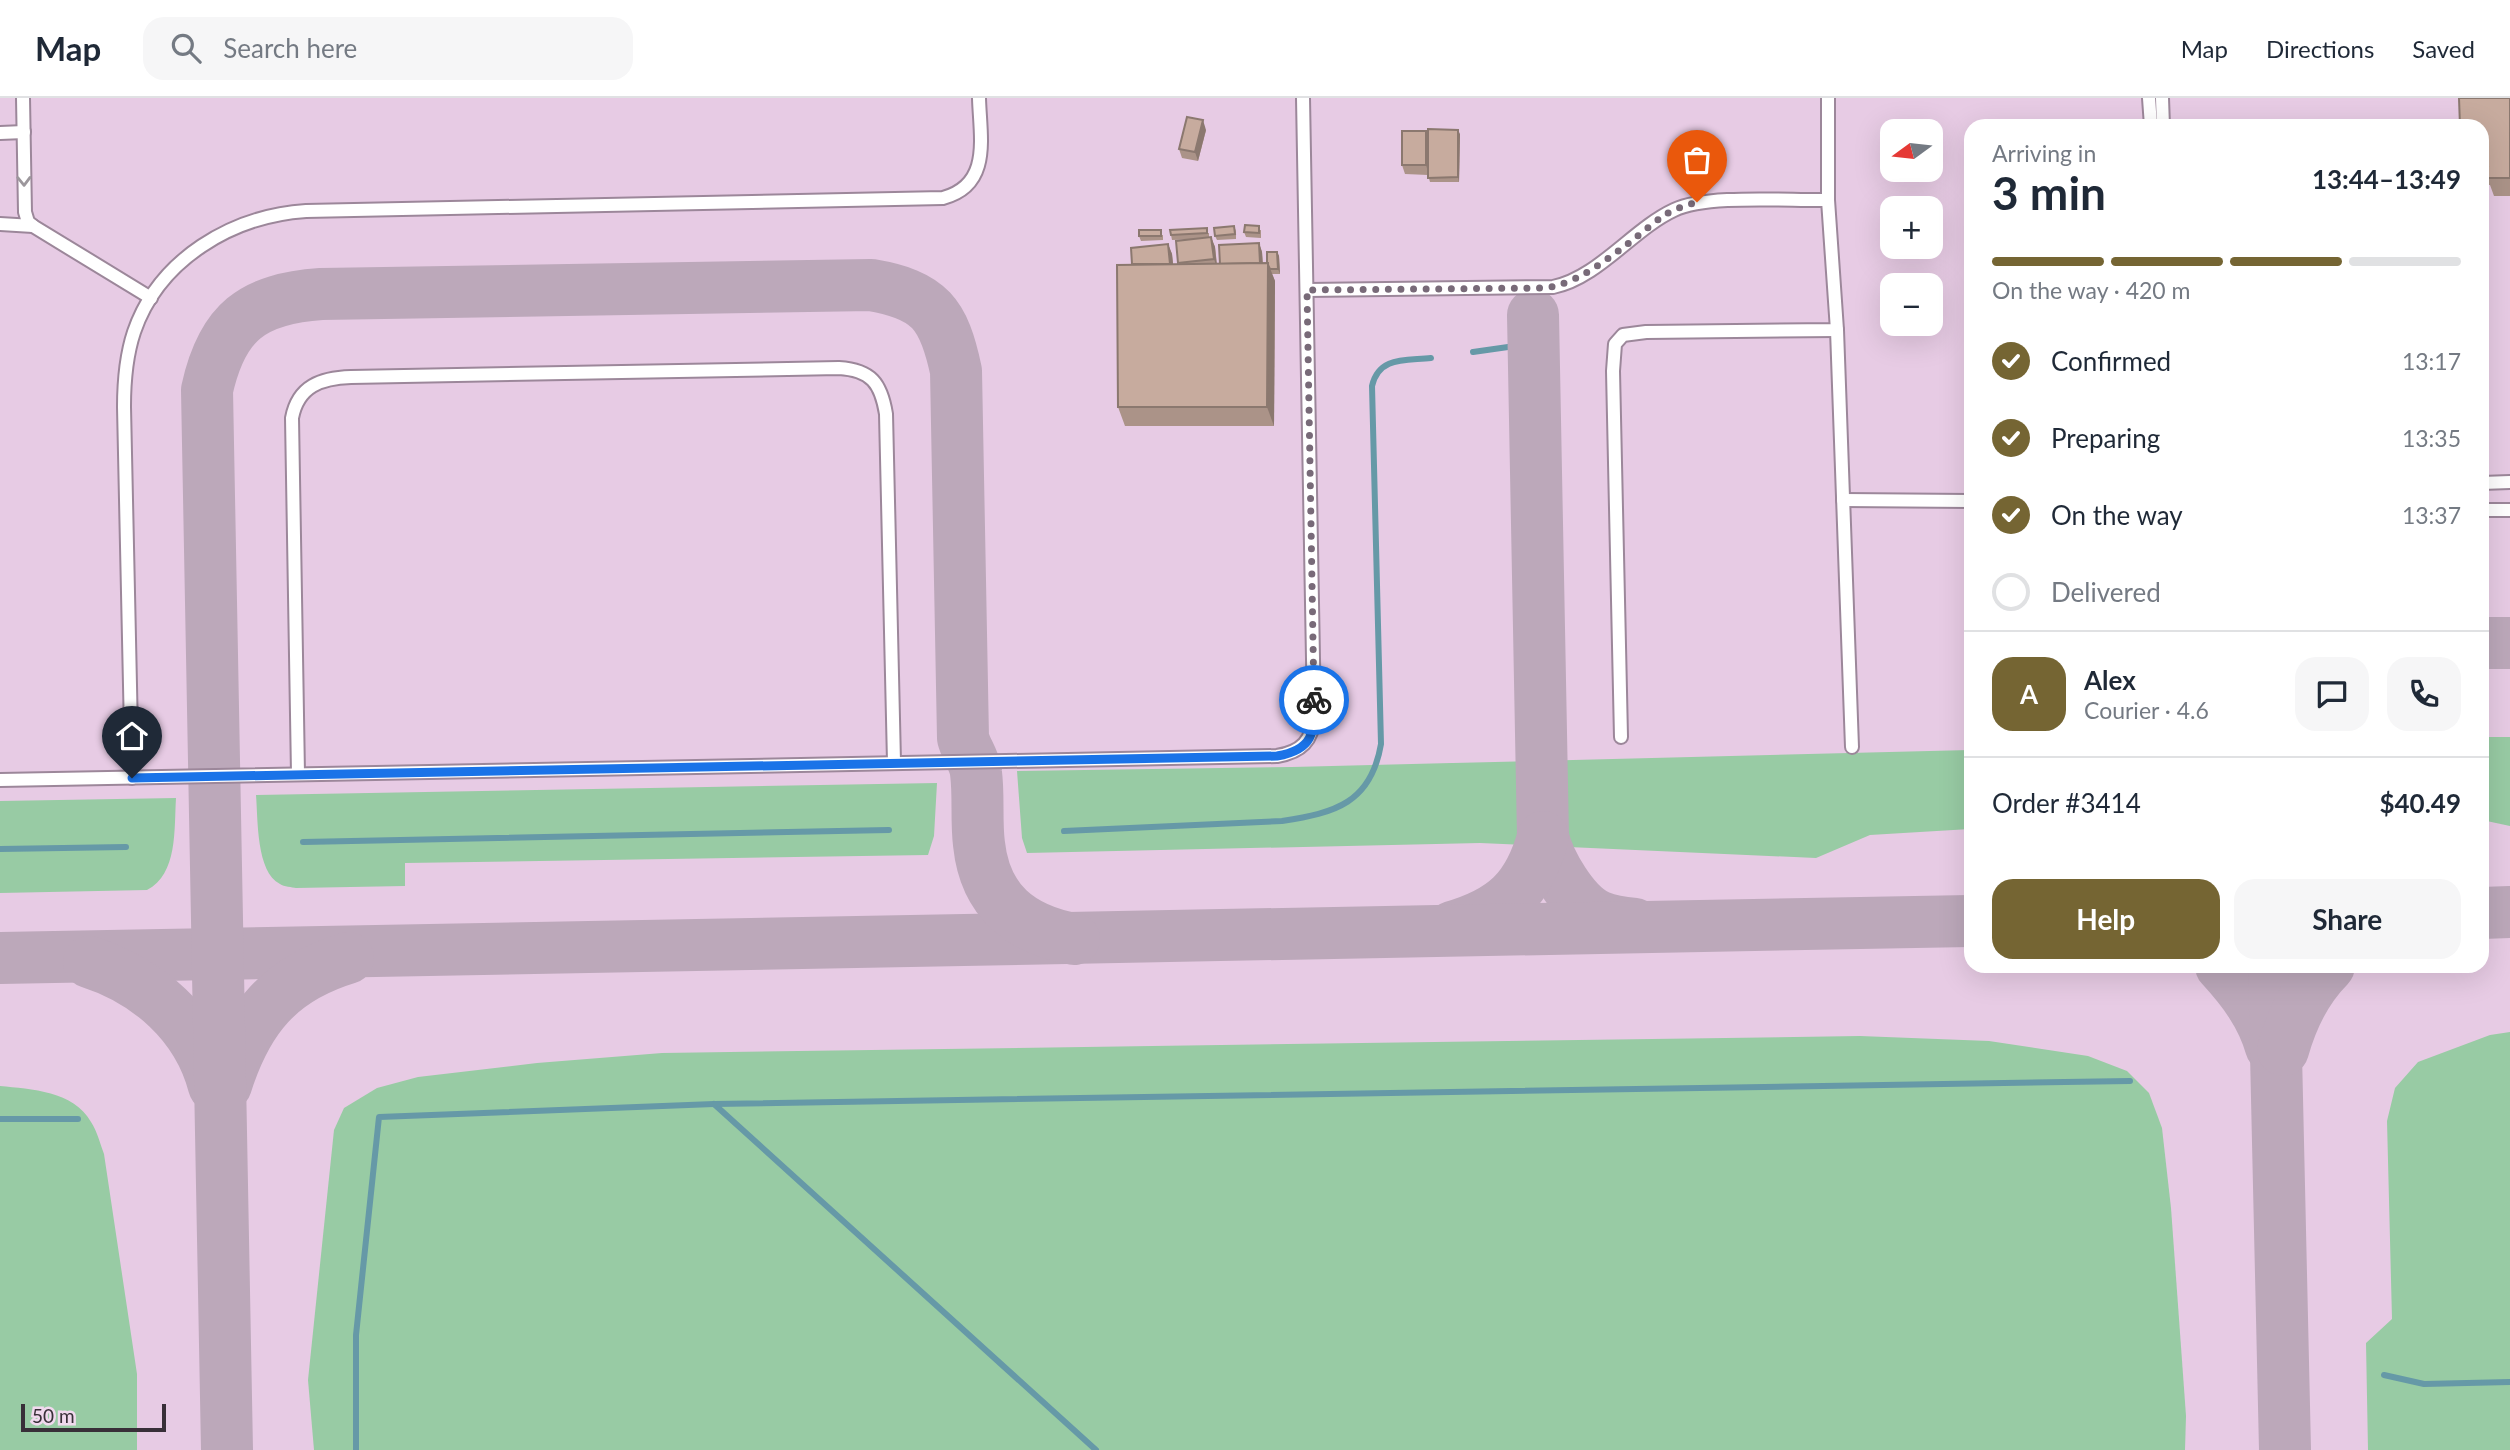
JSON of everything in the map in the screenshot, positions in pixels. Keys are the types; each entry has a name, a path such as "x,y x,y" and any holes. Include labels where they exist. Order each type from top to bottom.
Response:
{"lane":[{"path":"23,98 25,212 28,222 151,298"},
{"path":"132,778 124,388 134,333 151,298 173,270 216,237 247,222 287,212 953,196 968,186 977,172 980,153 979,98"},
{"path":"0,780 1290,754 1309,740 1314,729 1303,98"},
{"path":"1828,98 1828,200 1837,330 1852,747"},
{"path":"2150,98 2151,119"},
{"path":"2162,98 2163,119"},
{"path":"0,132 24,132"},
{"path":"1307,290 1553,287 1581,276 1663,216 1685,205 1713,201 1828,200"},
{"path":"0,224 33,226"},
{"path":"1621,737 1613,385 1615,344 1623,335 1646,332 1837,330"},
{"path":"298,774 292,418 298,400 310,386 326,379 343,377 839,368 858,370 872,379 882,395 886,414 894,762"},
{"path":"2489,483 2510,482"},
{"path":"1843,500 1964,500"},
{"path":"2489,510 2510,510"}],"shaded area":[{"path":"0,98 2510,98 2510,1450 0,1450"}],"green space":[{"path":"2489,737 2510,737 2510,826 2489,822"},
{"path":"1964,750 1964,829 1870,835 1816,858 1480,843 1027,853 1022,838 1017,771"},
{"path":"937,783 934,836 928,855 405,863 405,886 296,888 280,884 266,868 258,831 256,795"},
{"path":"176,798 174,837 169,862 157,883 147,890 0,893 0,801"},
{"path":"2510,1032 2510,1450 2368,1450 2366,1343 2392,1319 2387,1121 2395,1088 2418,1062 2490,1035"},
{"path":"1860,1036 1989,1041 2088,1056 2127,1071 2149,1093 2162,1128 2171,1208 2186,1416 2185,1450 314,1450 308,1380 334,1130 344,1108 377,1088 418,1077 537,1063 662,1053"},
{"path":"0,1086 38,1091 63,1098 83,1112 98,1137 104,1154 137,1374 137,1450 0,1450"}],"building":[{"path":"2459,98 2510,98 2510,178 2489,178 2489,119 2460,119"},
{"path":"1187,117 1203,120 1195,152 1179,149"},
{"path":"1428,129 1458,130 1458,177 1428,178"},
{"path":"1402,131 1426,131 1426,165 1402,165"},
{"path":"1245,225 1259,226 1259,233 1244,232"},
{"path":"1234,226 1235,234 1215,236 1214,228"},
{"path":"1207,228 1207,233 1171,235 1170,230"},
{"path":"1139,230 1161,230 1161,236 1139,236"},
{"path":"1211,237 1214,259 1178,263 1176,241"},
{"path":"1259,243 1260,263 1220,264 1219,245"},
{"path":"1168,244 1170,264 1132,264 1131,248"},
{"path":"1267,252 1277,252 1278,269 1270,269"},
{"path":"1268,263 1267,407 1118,407 1117,265"}],"waterway":[{"path":"1473,352 1508,347"},
{"path":"1064,831 1301,818 1334,809 1348,802 1369,780 1381,744 1372,386 1376,376 1387,365 1403,360 1431,358"},
{"path":"303,842 889,830"},
{"path":"0,849 126,847"},
{"path":"356,1450 356,1335 379,1117 714,1104 2130,1081"},
{"path":"714,1104 1096,1450"},
{"path":"0,1119 78,1119"},
{"path":"2384,1375 2424,1384 2510,1382"}],"taxiway":[{"path":"227,1450 207,390 221,347 231,331 244,318 276,302 321,294 871,285 891,289 921,302 939,321 946,335 956,371 963,738 976,773 978,835 983,864 997,896 1008,909 1037,928 1074,939"},
{"path":"1533,315 1543,837 1556,870 1580,902 1602,918 1635,924"},
{"path":"2489,643 2510,643"},
{"path":"1452,927 1486,914 1512,896 1530,871 1543,837"},
{"path":"2489,913 2510,912"},
{"path":"0,958 1964,921"},
{"path":"226,1085 244,1040 269,1005 303,977 348,958"},
{"path":"89,962 131,981 168,1008 196,1043 214,1086"},
{"path":"2227,973 2251,1004 2271,1047"},
{"path":"2274,973 2285,1450"},
{"path":"2283,1050 2300,1005 2323,973"}],"way so far":[{"path":"1314,700 1307,290 1561,286 1581,276 1663,216 1697,202"}],"route":[{"path":"132,778 1277,756 1290,754 1309,740 1314,729 1314,700"}]}
